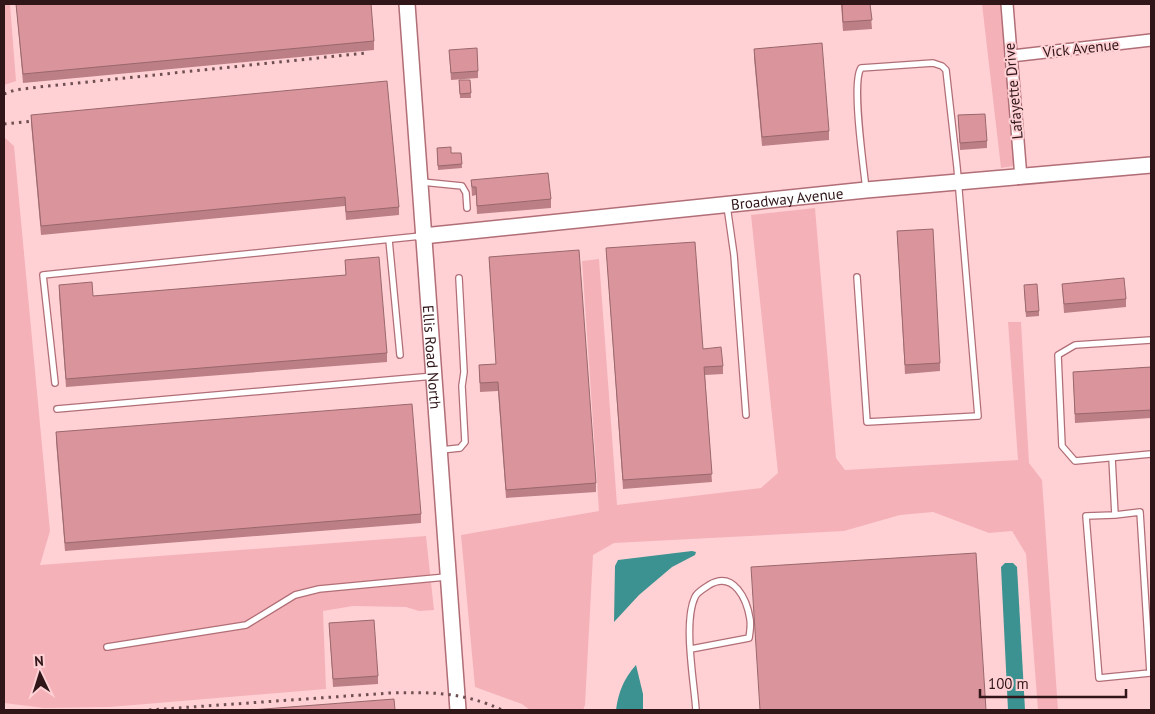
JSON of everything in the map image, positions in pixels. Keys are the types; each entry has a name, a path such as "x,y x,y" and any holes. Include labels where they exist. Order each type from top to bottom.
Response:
{"street":[{"name":"Ellis Road North","path":"407,4 458,710"},
{"name":"Lafayette Drive","path":"1006,4 1021,178"},
{"name":"Vick Avenue","path":"1010,56 1151,40"},
{"name":"Broadway Avenue","path":"424,236 866,190 1021,178 1151,165"}],"lane":[{"path":"858,277 867,422 978,416 958,182 946,70 942,66 933,63 861,68 856,84 866,190"},
{"path":"420,182 462,186 466,193 467,208"},
{"path":"726,204 734,255 746,415"},
{"path":"54,383 43,275 424,236"},
{"path":"389,240 400,355"},
{"path":"439,450 460,448 465,442 462,386 464,372 459,278"},
{"path":"1151,340 1075,344 1058,355 1062,446 1075,461 1151,454"},
{"path":"57,409 434,376"},
{"path":"1112,458 1114,515"},
{"path":"1140,512 1150,673 1100,678 1086,516 1114,515 1140,512"},
{"path":"107,647 246,625 295,595 319,589 448,576"},
{"path":"691,649 750,638 751,621 746,601 735,586 726,581 712,583 696,594 690,610 691,649 696,710"}],"shaded area":[{"path":"4,4 10,4 16,81 4,85"},
{"path":"982,4 1002,4 1016,160 1014,166 1001,168"},
{"path":"4,137 14,146 50,531 40,565 426,536 434,610 419,611 406,607 353,606 323,611 326,689 110,707 44,708 4,703"},
{"path":"815,208 836,458 845,470 1018,460 1008,322 1021,322 1029,463 1042,480 1058,710 1038,710 1026,554 1012,531 989,533 933,512 900,515 844,531 614,543 593,555 585,705 583,710 530,710 522,704 475,687 461,535 599,511 582,261 599,259 617,505 761,488 778,473 751,215"}],"water":[{"path":"696,552 695,555 672,567 639,595 614,622 615,566 618,560"},
{"path":"1005,563 1013,563 1017,567 1025,710 1008,710 1001,567"},
{"path":"636,665 643,694 643,710 616,710 622,686"}],"building":[{"path":"16,4 371,4 374,41 23,74"},
{"path":"842,4 870,4 872,20 843,22"},
{"path":"822,43 829,131 762,137 754,49"},
{"path":"477,48 478,71 451,73 449,50"},
{"path":"459,80 470,80 471,93 460,94"},
{"path":"387,81 399,207 346,212 345,197 41,226 31,115"},
{"path":"985,114 987,141 960,143 958,115"},
{"path":"451,147 451,153 461,153 462,164 438,166 437,148"},
{"path":"548,173 551,199 477,206 476,187 472,187 471,180"},
{"path":"933,229 940,363 905,365 897,231"},
{"path":"695,242 703,349 721,347 723,366 704,367 712,474 623,480 606,248"},
{"path":"579,250 596,483 506,490 498,382 480,383 479,365 496,364 489,257"},
{"path":"379,257 387,353 66,379 59,285 92,282 93,296 346,275 345,260"},
{"path":"1124,278 1126,299 1064,304 1062,284"},
{"path":"1037,284 1039,311 1026,312 1024,285"},
{"path":"1151,367 1151,410 1075,414 1073,372"},
{"path":"412,404 421,514 65,543 56,432"},
{"path":"976,553 986,710 760,710 751,567"},
{"path":"374,620 378,676 333,679 329,623"},
{"path":"394,699 395,710 251,710"}],"railway":[{"path":"4,94 15,90 39,87 366,53"},
{"path":"4,124 43,120"},
{"path":"149,710 390,693 461,696 502,710"}]}
